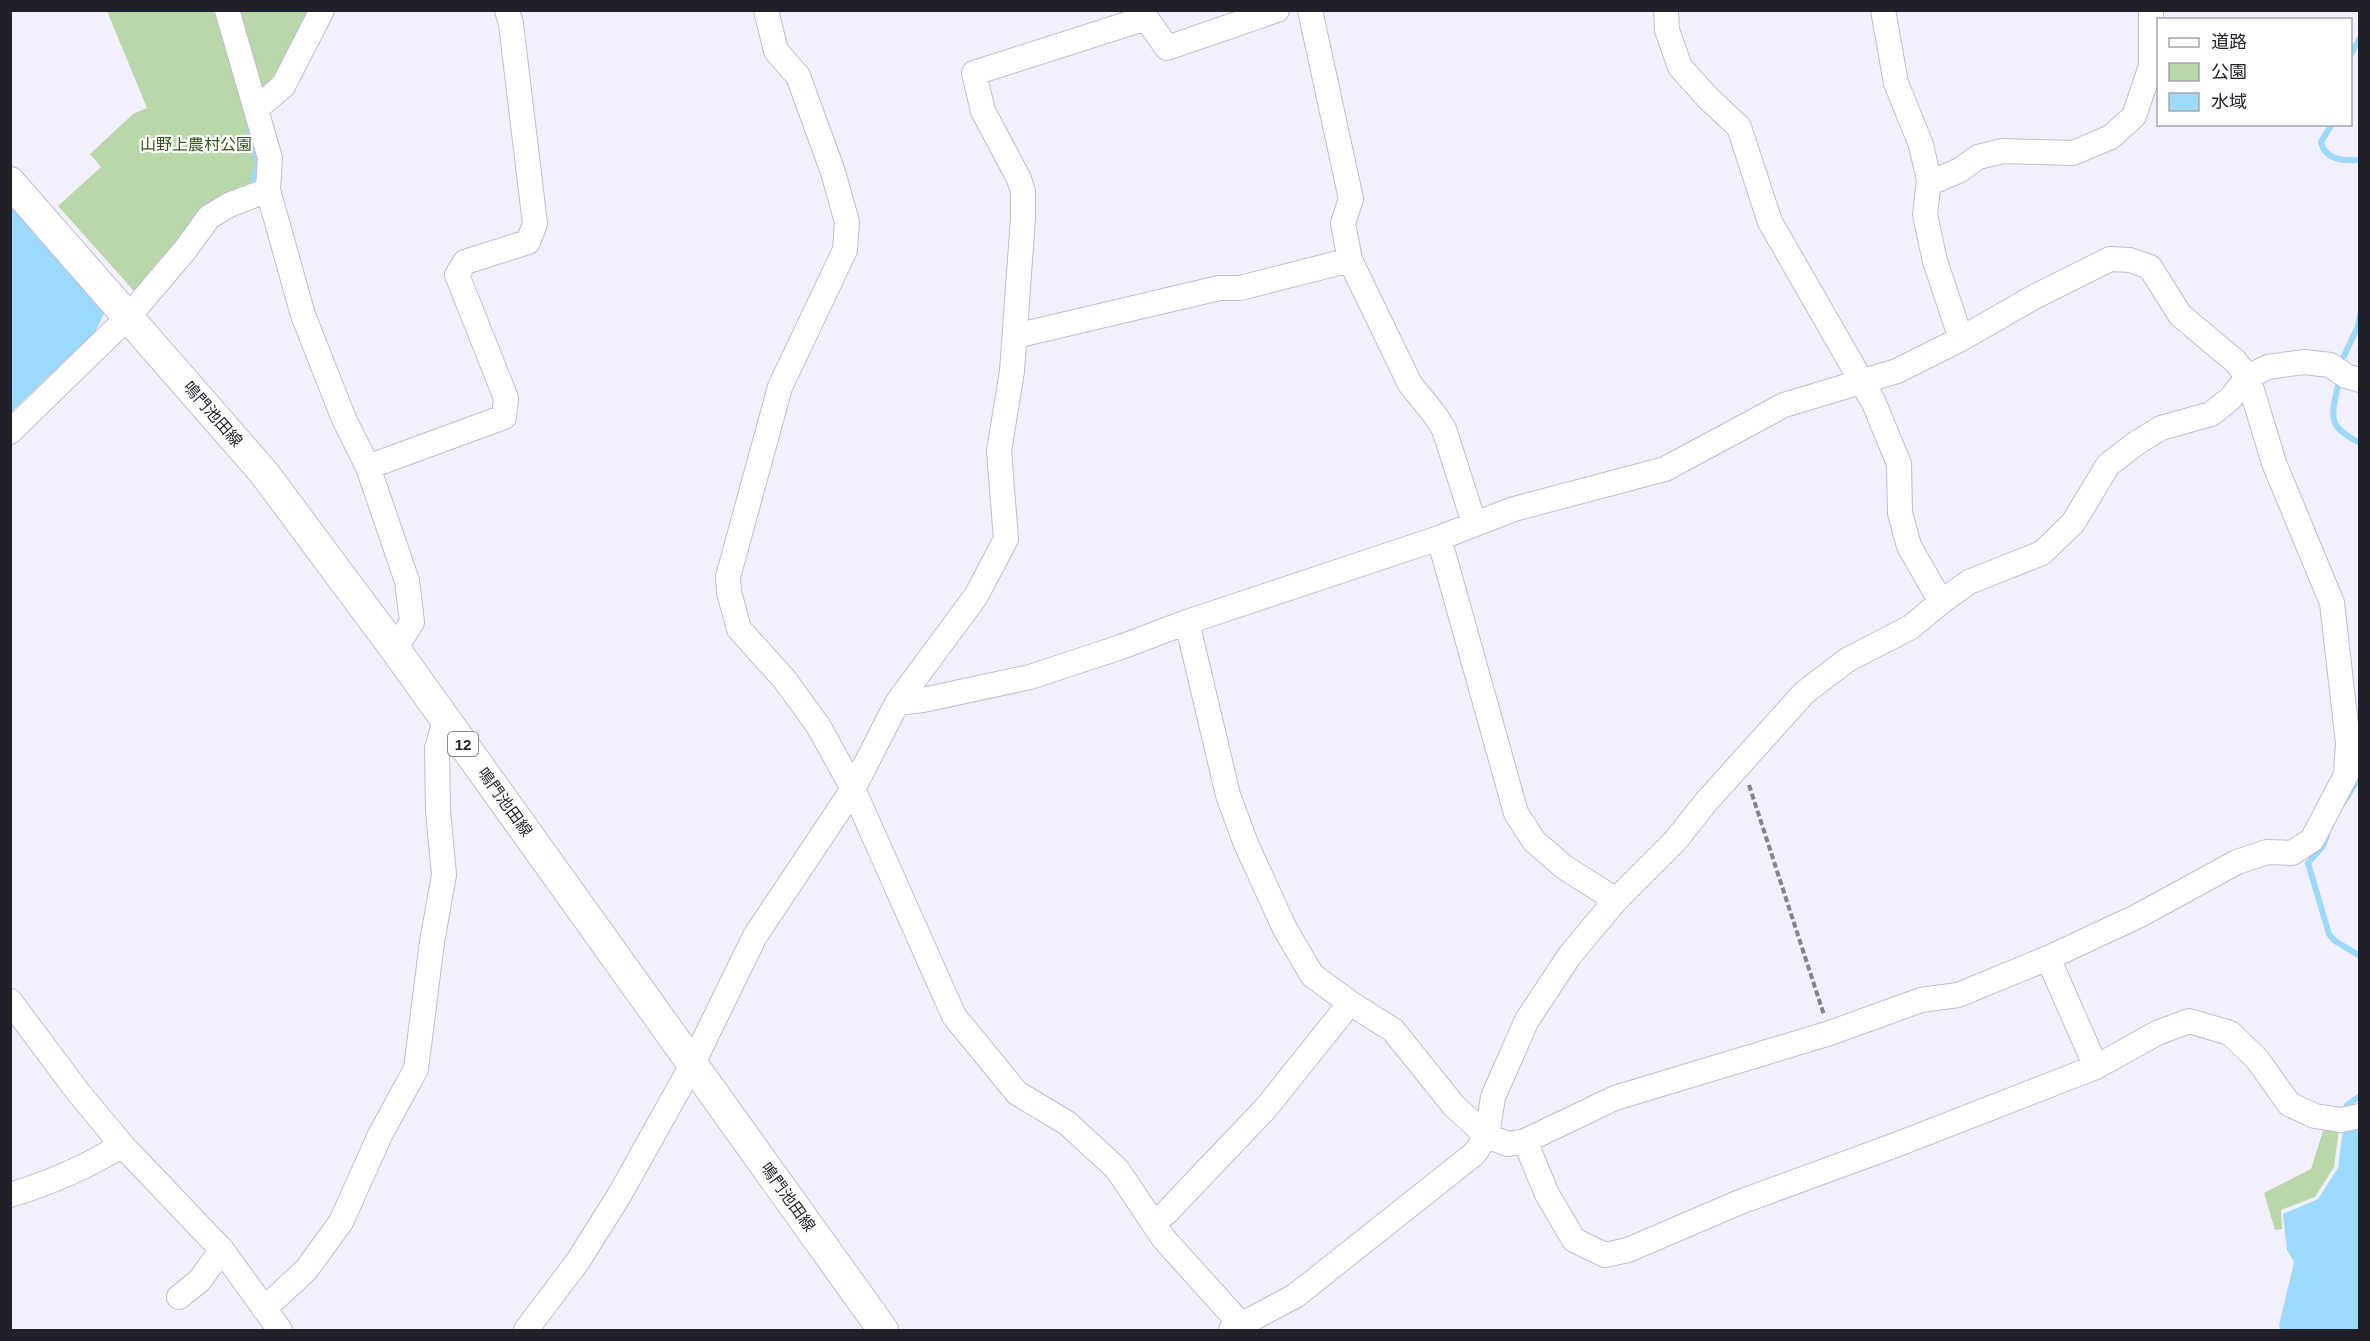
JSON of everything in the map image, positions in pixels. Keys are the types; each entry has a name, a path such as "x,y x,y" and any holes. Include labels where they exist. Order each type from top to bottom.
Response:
{"main road":[{"name":"鳴門池田線","path":"10,182 264,473 395,649 883,1330"}],"street":[{"path":"227,10 270,158 268,190 303,315 344,419 368,467 407,581 412,622 395,649"},
{"path":"257,108 283,86 322,10"},
{"path":"368,467 504,417 506,398 456,275 465,262 528,242 535,224 511,24 507,10"},
{"path":"766,10 776,51 798,76 833,172 847,222 845,250 780,387 728,577 729,592 739,629 785,680 812,718 853,789 954,1016 1017,1093 1067,1123 1117,1169 1164,1239 1239,1328 1295,1296 1474,1154 1487,1136 1493,1097 1527,1020 1570,955 1616,900 1676,840 1706,802 1804,693 1847,660 1911,627 1970,582 2042,553 2073,523 2108,465 2135,444 2161,429 2211,414 2230,399 2248,376 2268,368 2304,362 2330,364 2346,376 2360,380"},
{"path":"526,1330 579,1261 620,1194 692,1065 755,936 853,789 897,703 976,596 1006,539 999,451 1012,371 1023,192 1019,179 983,111 975,73 1145,14 1167,48 1277,10"},
{"path":"1310,10 1351,199 1342,223 1350,260 1410,384 1444,429 1474,524"},
{"path":"1666,10 1667,30 1680,67 1708,99 1739,127 1770,222 1874,403 1899,464 1900,513 1909,546 1941,602"},
{"path":"1883,10 1896,83 1921,146 1929,180 1925,215 1935,261 1961,339"},
{"path":"1929,180 1937,180 1960,170 1978,157 1986,155 2003,151 2073,153 2110,137 2134,116 2151,66 2151,10"},
{"path":"10,432 128,317 185,250 209,217 228,205 268,190"},
{"path":"897,703 923,700 1030,677 1187,622 1439,538 1514,509 1665,469 1785,405 1898,371 1961,339 2034,297 2110,259 2130,260 2150,267 2180,315 2235,361 2248,376 2274,463 2332,603 2348,743 2346,775 2312,840 2292,853 2267,852 2237,862 2138,916 2048,958 1958,995 1921,1000 1830,1033 1615,1098 1525,1141 1508,1144 1487,1136 1454,1106 1393,1030 1350,1003 1312,975 1285,929 1246,844 1228,795 1187,622"},
{"path":"1015,336 1219,288 1240,288 1350,260"},
{"path":"1439,538 1516,813 1534,841 1563,867 1616,900"},
{"path":"264,1309 306,1270 340,1222 380,1135 416,1069 432,942 444,875 438,811 437,749 446,720"},
{"path":"2048,958 2096,1067"},
{"path":"10,1001 78,1092 122,1145 222,1250 280,1330"},
{"path":"1153,1222 1166,1213 1266,1108 1350,1003"},
{"path":"1525,1141 1547,1194 1574,1240 1605,1255 1628,1250 1740,1202 1893,1146 2096,1067 2157,1033 2189,1021 2230,1033 2257,1059 2289,1104 2315,1116 2350,1118"},
{"path":"10,1195 42,1185 90,1164 122,1145"},
{"path":"179,1298 199,1281 222,1250"}],"path":[{"path":"1739,765 1746,774 1830,1033"}],"green space":[{"name":"山野上農村公園","path":"107,11 311,11 278,72 246,103 262,164 260,178 180,247 134,291 58,206 101,167 90,154 133,114 147,108"},
{"path":"2339,1129 2334,1167 2315,1197 2281,1210 2282,1229 2275,1230 2264,1193 2311,1169 2323,1131"}],"water":[{"path":"10,202 106,310 94,334 11,412"},
{"path":"2359,1126 2359,1330 2281,1330 2279,1326 2294,1262 2287,1250 2283,1214 2318,1199 2338,1168 2343,1130"}],"waterway":[{"path":"2352,52 2360,38"},
{"path":"2331,126 2321,142 2326,153 2336,158 2360,160"},
{"path":"249,127 258,164 253,179"},
{"path":"2344,356 2358,326 2360,315"},
{"path":"2338,385 2334,420 2342,431 2360,443"},
{"path":"2342,805 2360,776"},
{"path":"2327,836 2323,846 2308,863 2329,934 2335,941 2360,956"},
{"path":"2346,1115 2347,1105 2360,1096"}]}
